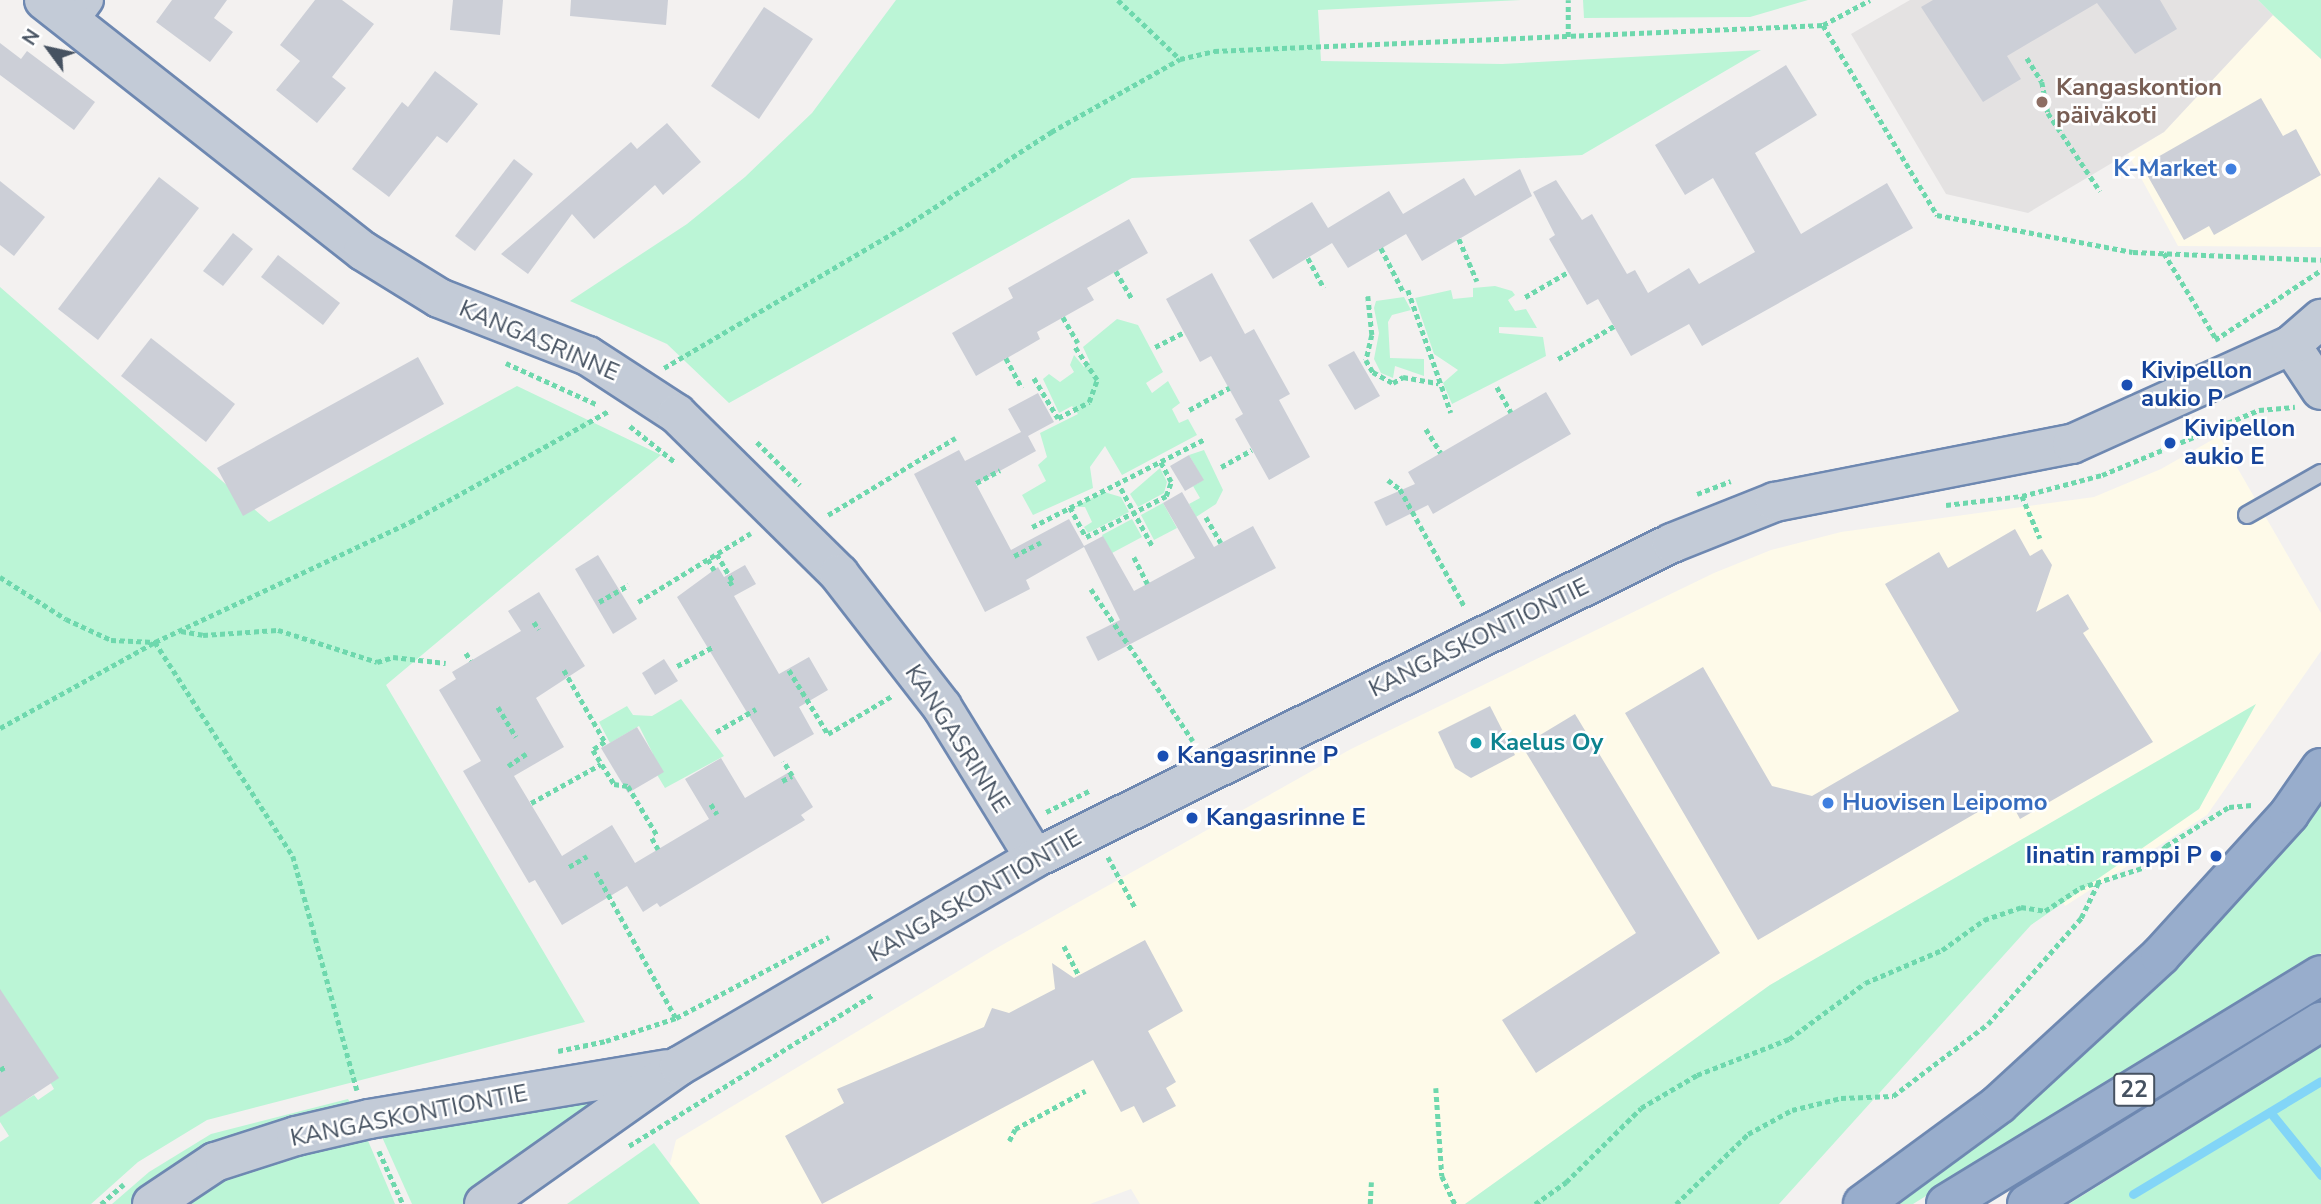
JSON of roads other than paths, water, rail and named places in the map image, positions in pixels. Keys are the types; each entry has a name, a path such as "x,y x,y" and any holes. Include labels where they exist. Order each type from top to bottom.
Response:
{"highway":[{"path":"1863,1204 1999,1104 2160,956 2289,814 2321,768"},
{"name":"22","path":"1947,1204 2321,975"},
{"name":"22","path":"2027,1204 2321,1022"}],"street":[{"name":"KANGASRINNE","path":"68,7 363,251 439,298 588,356 640,386 677,414 839,575 942,707 1035,858"},
{"name":"KANGASKONTIONTIE","path":"484,1204 679,1066 1035,858 1705,528 1775,502 2072,444 2234,368 2291,345 2321,319"},
{"path":"2291,345 2312,397"},
{"name":"KANGASKONTIONTIE","path":"152,1204 215,1162 244,1150 369,1119 679,1066"}],"lane":[{"path":"2247,515 2321,474"}],"waterway":[{"path":"2133,1194 2321,1081"},
{"path":"2270,1112 2321,1175"}],"place":[{"name":"Kangaskontion päiväkoti","path":"2042,102"},
{"name":"K-Market","path":"2231,169"},
{"name":"Kivipellon aukio P","path":"2127,385"},
{"name":"Kivipellon aukio E","path":"2170,443"},
{"name":"Kaelus Oy","path":"1476,743"},
{"name":"Kangasrinne P","path":"1163,756"},
{"name":"Huovisen Leipomo","path":"1828,803"},
{"name":"Kangasrinne E","path":"1192,818"},
{"name":"Iinatin ramppi P","path":"2216,856"}]}
